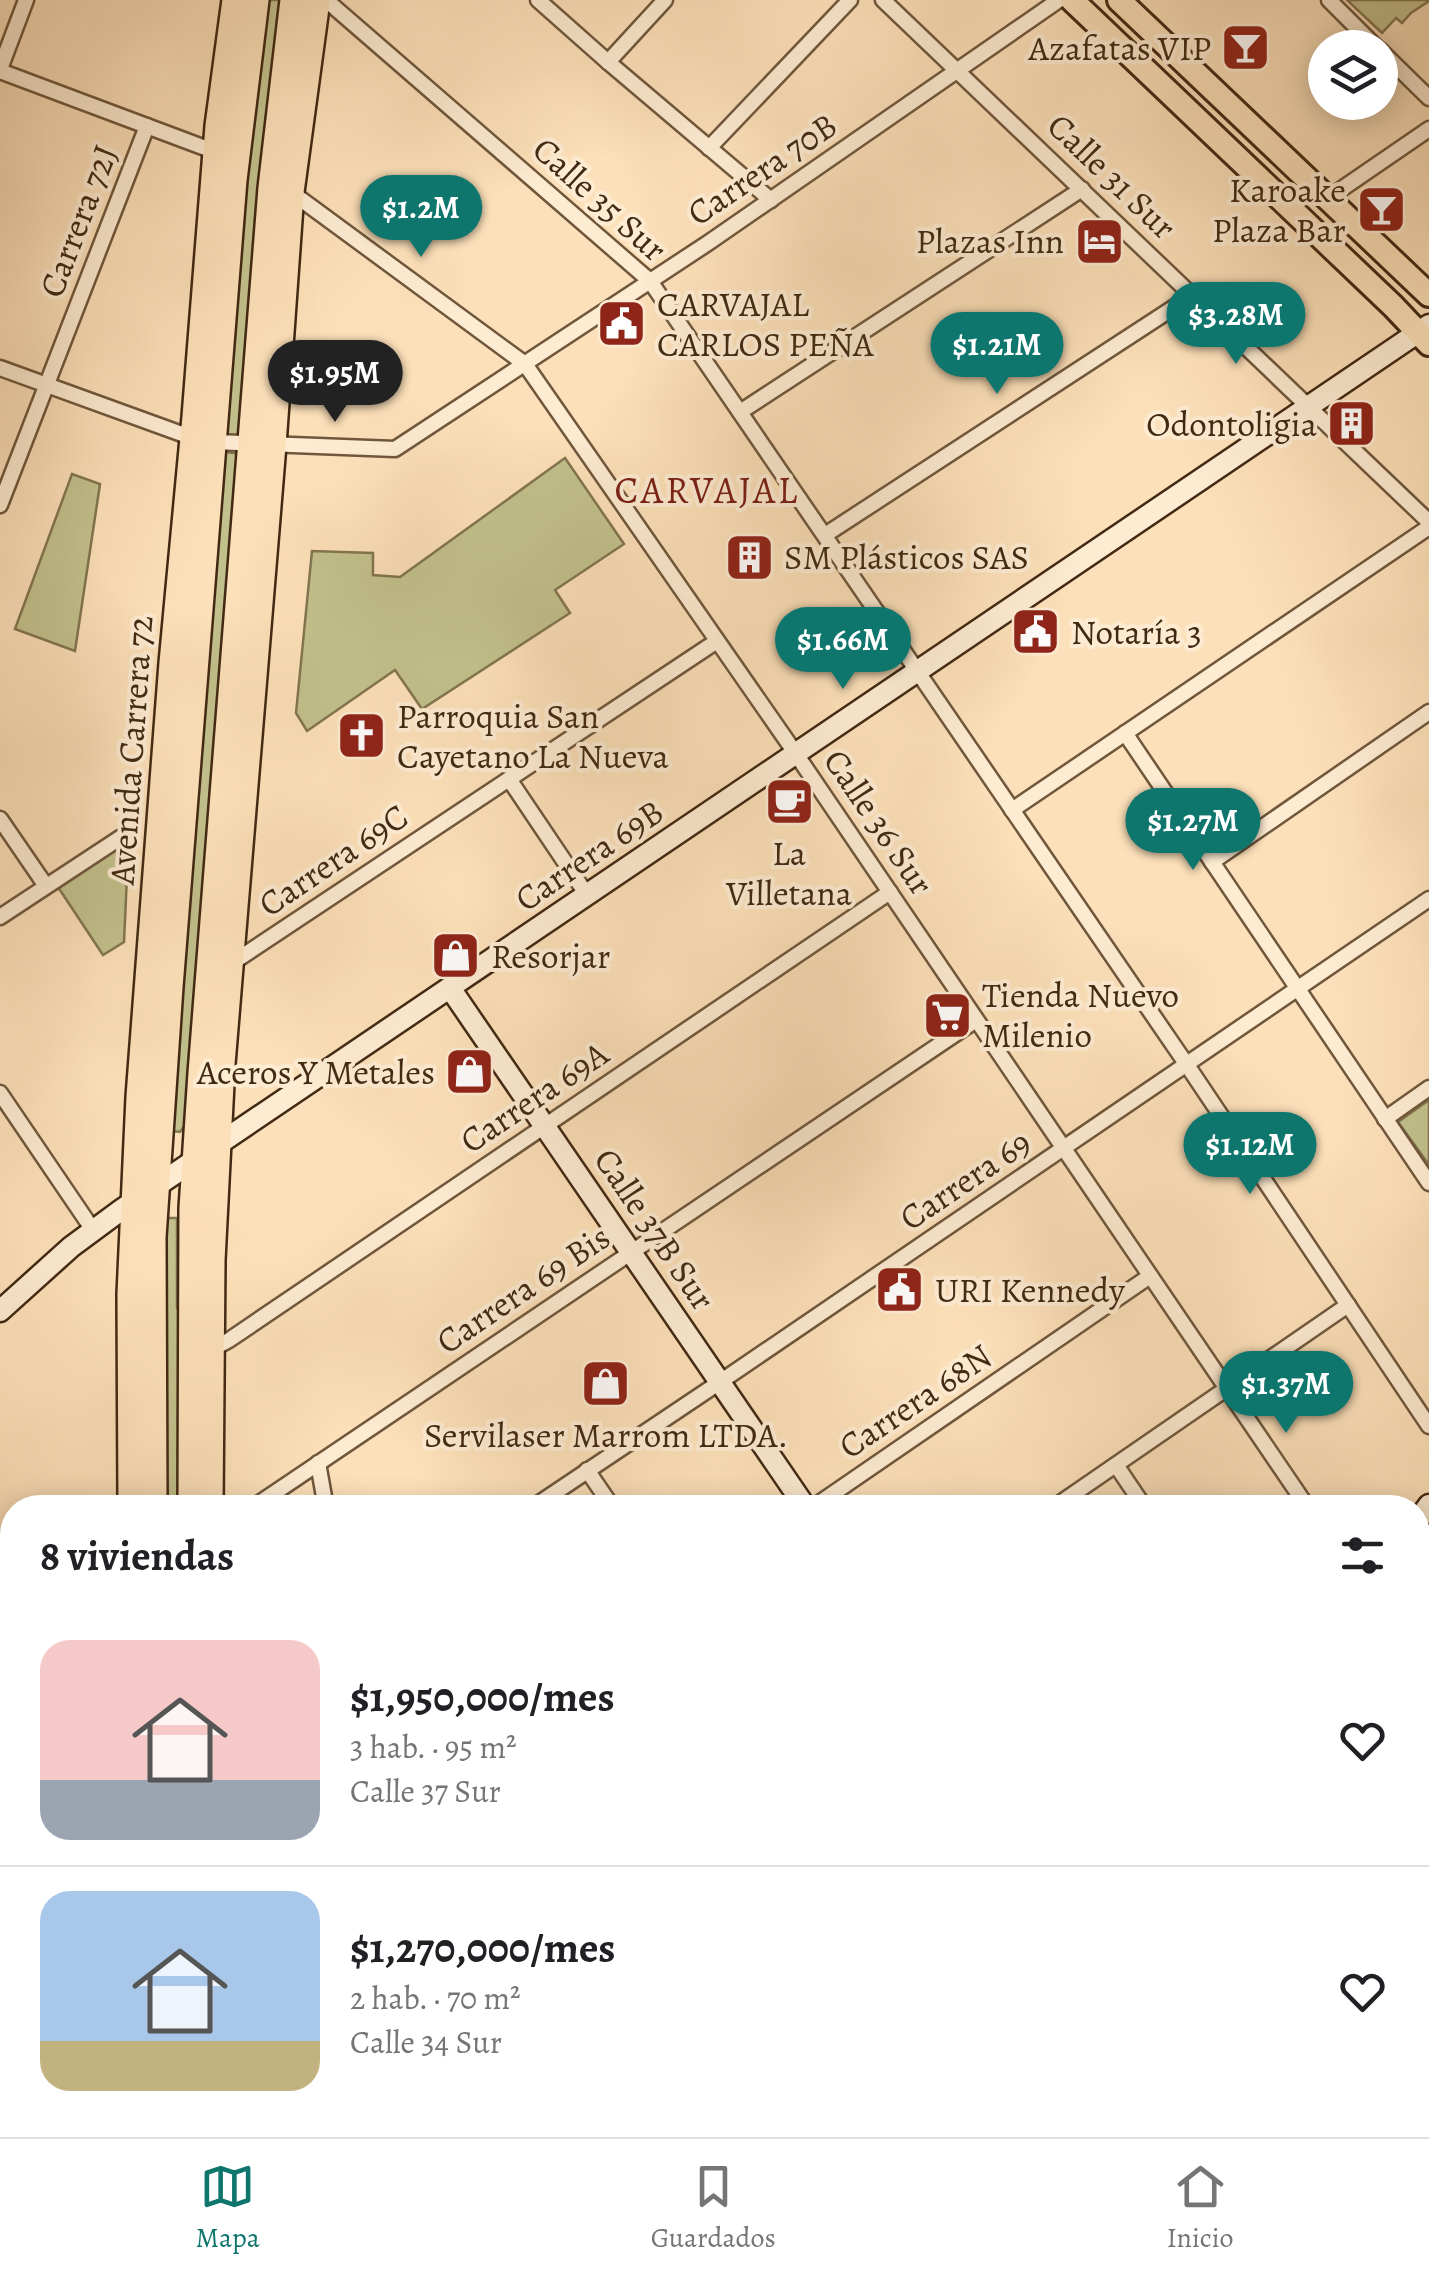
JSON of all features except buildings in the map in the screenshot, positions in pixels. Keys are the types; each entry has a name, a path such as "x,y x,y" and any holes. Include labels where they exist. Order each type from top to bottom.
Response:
{"highway":[{"name":"Avenida Carrera 72","path":"154,1495 152,1258 195,654 216,152 236,0"},
{"path":"244,0 249,48"},
{"name":"Avenida Carrera 72","path":"131,1495 130,1294 139,1096 168,711 256,0"},
{"path":"210,1495 217,1146 263,573 262,445 277,119 293,0"},
{"path":"192,1495 192,1208 236,620 262,445 316,0"},
{"path":"286,44 298,131"},
{"path":"236,620 263,573"},
{"path":"168,711 195,654"},
{"path":"192,1470 210,1443"}],"main road":[{"path":"1072,0 1425,334"},
{"path":"1118,0 1429,295"}],"street":[{"path":"26,0 0,70 216,152"},
{"name":"Calle 35 Sur","path":"326,0 650,281 1187,1064 1429,1426"},
{"path":"538,0 772,200"},
{"path":"608,62 664,0"},
{"path":"709,148 850,0"},
{"name":"Calle 31 Sur","path":"883,0 1310,406 1429,525"},
{"name":"Carrera 70B","path":"262,445 395,449 772,200 1059,0"},
{"path":"1329,0 1360,30"},
{"path":"1398,68 1429,98"},
{"name":"Carrera 72J","path":"0,505 147,126"},
{"path":"1327,199 1429,129"},
{"path":"740,412 1082,189"},
{"name":"Calle 36 Sur","path":"291,192 525,364 796,754 1299,1495"},
{"path":"825,536 1193,295"},
{"name":"Carrera 69B","path":"0,1311 92,1230 156,1186 1310,406 1425,334"},
{"path":"0,368 204,440 262,445"},
{"path":"1012,810 1429,525"},
{"name":"Carrera 69C","path":"232,963 718,641"},
{"path":"1212,862 1429,712"},
{"path":"1125,733 1429,1183"},
{"path":"510,778 587,895"},
{"path":"0,818 46,886"},
{"path":"0,917 129,832"},
{"name":"Carrera 69A","path":"211,1350 890,892"},
{"name":"Carrera 69","path":"551,1495 1429,899"},
{"name":"Calle 37B Sur","path":"450,988 800,1495"},
{"name":"Carrera 69 Bis","path":"271,1495 976,1020"},
{"path":"1386,1119 1429,1088"},
{"path":"2,1099 92,1230"},
{"name":"Carrera 68N","path":"828,1495 1150,1276"},
{"path":"1073,1495 1348,1306"},
{"path":"318,1463 324,1495"},
{"path":"1116,1465 1136,1495"},
{"path":"588,1470 604,1495"}],"shaded area":[{"path":"262,0 284,0 242,437 219,435"},
{"path":"1347,0 1429,0 1402,23 1396,18 1385,30 1379,30"},
{"path":"219,451 240,454 188,1121 180,1132 172,1131"},
{"path":"565,458 624,544 555,590 570,613 422,709 395,670 307,731 296,713 312,551 373,553 373,575 400,577"},
{"path":"72,474 100,484 75,651 15,629"},
{"path":"129,832 124,942 103,955 54,881"},
{"path":"1429,1100 1429,1165 1398,1122"},
{"path":"164,1218 177,1218 177,1307 185,1330 187,1495 166,1495"}],"place":[{"name":"Azafatas VIP","path":"1246,48"},
{"name":"Karoake Plaza Bar","path":"1381,210"},
{"name":"Plazas Inn","path":"1099,241"},
{"name":"CARVAJAL CARLOS PEÑA","path":"622,324"},
{"name":"Odontoligia","path":"1352,424"},
{"name":"SM Plásticos SAS","path":"749,557"},
{"name":"Notaría 3","path":"1036,632"},
{"name":"Parroquia San Cayetano La Nueva","path":"362,736"},
{"name":"La Villetana","path":"789,801"},
{"name":"Resorjar","path":"456,956"},
{"name":"Tienda Nuevo Milenio","path":"947,1015"},
{"name":"Aceros Y Metales","path":"470,1072"},
{"name":"URI Kennedy","path":"900,1290"},
{"name":"Servilaser Marrom LTDA.","path":"606,1383"}],"district":[{"name":"CARVAJAL","path":"707,490"}]}
